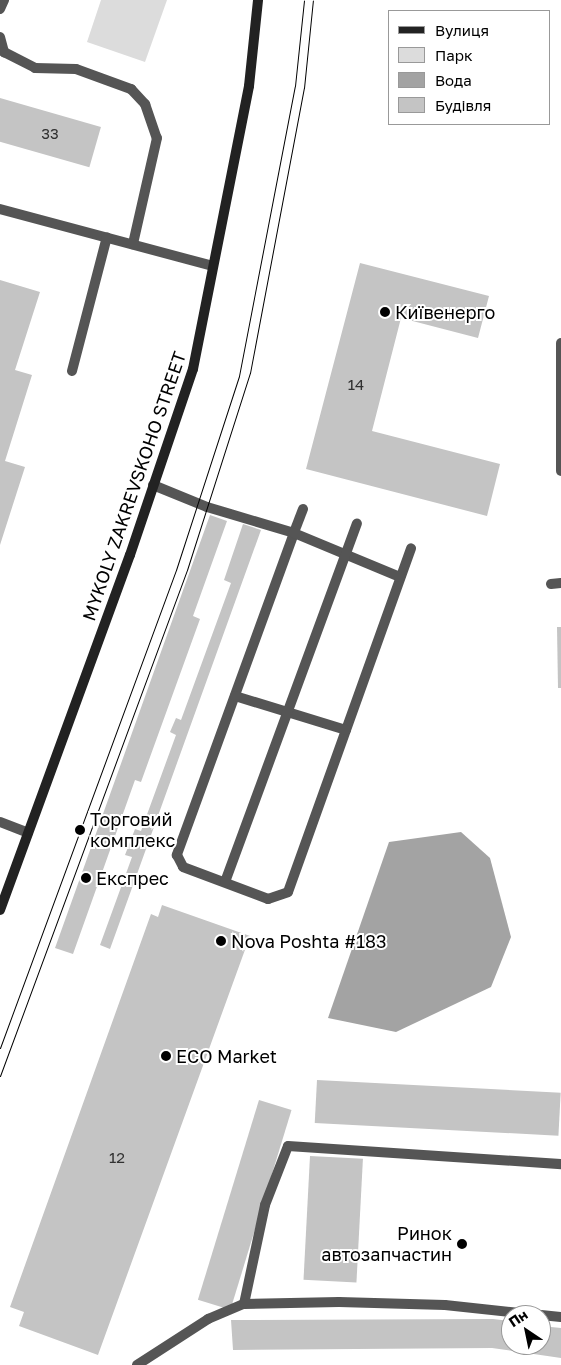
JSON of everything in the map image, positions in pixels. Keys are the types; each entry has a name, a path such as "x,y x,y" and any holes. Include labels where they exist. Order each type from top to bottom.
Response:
{"street":[{"name":"MYKOLY ZAKREVSKOHO STREET","path":"0,910 193,369 249,86 258,0"}],"lane":[{"path":"0,9 4,0"},
{"path":"0,37 4,52 36,68 76,68 131,89 145,104 157,138 133,244"},
{"path":"0,209 213,266"},
{"path":"72,371 107,238"},
{"path":"561,343 561,471"},
{"path":"153,485 207,507 294,533 347,553 400,577"},
{"path":"303,509 177,855 183,867 268,899 288,892 411,548"},
{"path":"225,882 358,523"},
{"path":"236,696 346,730"},
{"path":"0,822 28,832"},
{"path":"244,1304 265,1205 288,1146 561,1164"},
{"path":"137,1365 208,1319 244,1304 338,1302 436,1305 501,1311"}],"green space":[{"path":"101,0 167,0 145,62 87,42"}],"water":[{"path":"461,832 490,858 511,937 491,987 396,1032 328,1018 389,842"}],"building":[{"path":"0,98 101,127 89,167 0,142"},
{"path":"360,263 489,296 478,338 401,318 372,431 500,464 487,516 306,469"},
{"path":"0,280 40,292 15,370 32,375 5,461 25,467 0,545"},
{"path":"210,515 227,521 193,616 200,619 141,782 135,780 73,954 55,948"},
{"path":"243,524 261,530 110,949 100,945 132,857 125,855 135,829 141,831 176,735 170,732 176,718 181,720 231,583 224,580"},
{"path":"557,627 561,627 561,688 558,688"},
{"path":"162,905 250,936 98,1355 19,1326 24,1312 10,1307 151,914 158,917"},
{"path":"317,1080 561,1093 558,1136 315,1123"},
{"path":"259,1100 292,1110 230,1310 198,1300"},
{"path":"310,1156 363,1159 356,1283 304,1280"},
{"path":"493,1319 501,1320 501,1349 233,1350 231,1320"},
{"path":"551,1327 561,1328 561,1358 540,1355 551,1355"}],"tram line":[{"path":"0,1048 176,570 239,376 295,86 304,0"},
{"path":"0,1076 187,570 250,373 304,88 313,0"}],"place":[{"name":"Київенерго","path":"385,312"},
{"name":"Торговий комплекс","path":"80,830"},
{"name":"Експрес","path":"86,878"},
{"name":"Nova Poshta #183","path":"221,941"},
{"name":"ECO Market","path":"166,1056"},
{"name":"Ринок автозапчастин","path":"462,1244"}]}
